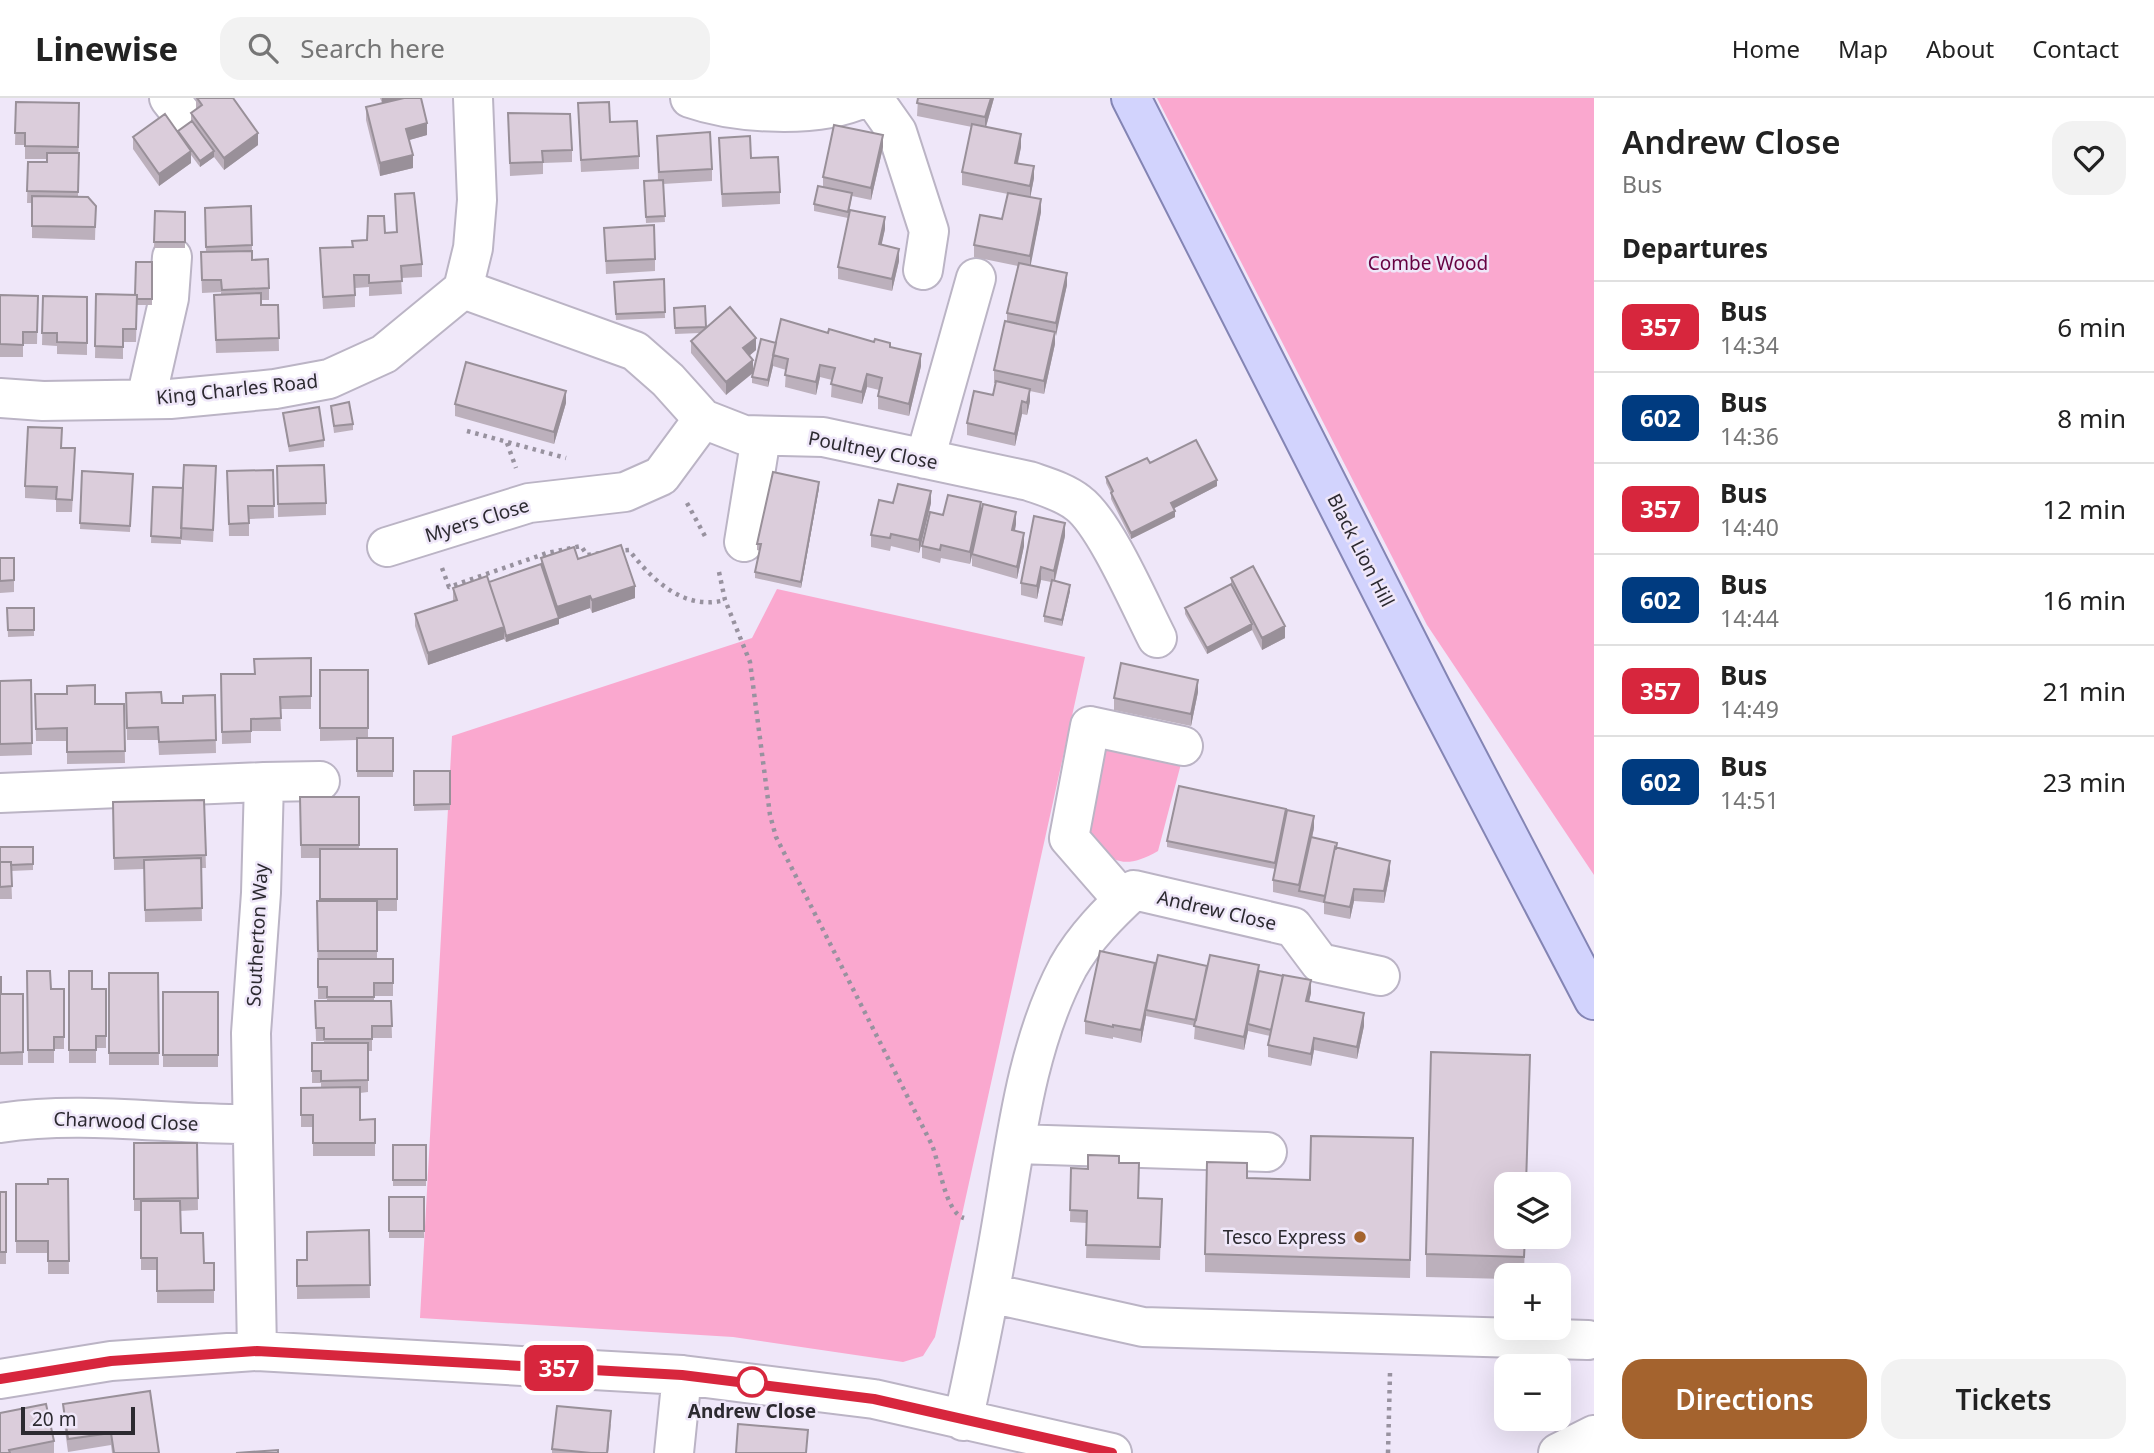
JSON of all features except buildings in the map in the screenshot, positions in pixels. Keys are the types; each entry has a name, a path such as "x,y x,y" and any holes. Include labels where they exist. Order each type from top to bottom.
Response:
{"main road":[{"name":"Black Lion Hill","path":"1131,98 1432,690 1594,1000"}],"street":[{"path":"463,289 473,248 477,200 473,98"},
{"path":"690,98 743,110 786,111 848,105 863,98"},
{"path":"873,98 897,132 929,231 923,271"},
{"path":"146,399 169,298 172,257"},
{"path":"925,459 976,278"},
{"name":"King Charles Road","path":"0,398 43,401 146,399 251,391 329,379 384,354 463,289"},
{"name":"Poultney Close","path":"463,289 635,351 668,380 703,419 744,435 823,437 1029,481 1080,504 1099,529 1157,638"},
{"name":"Myers Close","path":"387,547 529,503 625,492 661,476 703,419"},
{"path":"724,550 761,436"},
{"path":"963,1421 990,1293 1015,1144 1044,1018 1069,965 1096,926 1124,900 1069,838 1090,726 1183,746"},
{"path":"0,793 320,781"},
{"name":"Southerton Way","path":"257,1351 251,1033 261,893 264,782"},
{"name":"Andrew Close","path":"1124,900 1134,890 1293,927 1320,963 1380,976"},
{"name":"Charwood Close","path":"0,1123 65,1116 198,1125 252,1124"},
{"path":"1015,1144 1267,1152"},
{"path":"990,1293 1143,1327 1588,1340"},
{"path":"0,1379 111,1361 257,1351 682,1375 874,1399 1112,1453"},
{"path":"674,1453 682,1375"},
{"path":"1558,1453 1594,1435"}],"path":[{"path":"467,431 574,461"},
{"path":"507,442 516,467"},
{"path":"661,476 685,500 724,550 724,600 750,662 770,815 776,837 932,1145 941,1167 949,1205 956,1216 1001,1231"},
{"path":"443,571 449,587 547,553 580,546 587,555 629,550 662,585 689,601 701,604 724,600"}],"green space":[{"name":"Combe Wood","path":"1157,98 1594,98 1594,875 1427,625"},
{"path":"777,589 1085,657 935,1337 923,1356 903,1362 733,1337 420,1318 452,736 752,638"},
{"path":"1112,745 1182,760 1158,851 1131,862 1113,858 1078,824 1092,756"}],"bus line":[{"name":"357","path":"0,1379 111,1361 257,1351 682,1375 874,1399 1112,1453"}],"place":[{"name":"Tesco Express","path":"1360,1237"},
{"name":"Andrew Close","path":"752,1382"}]}
